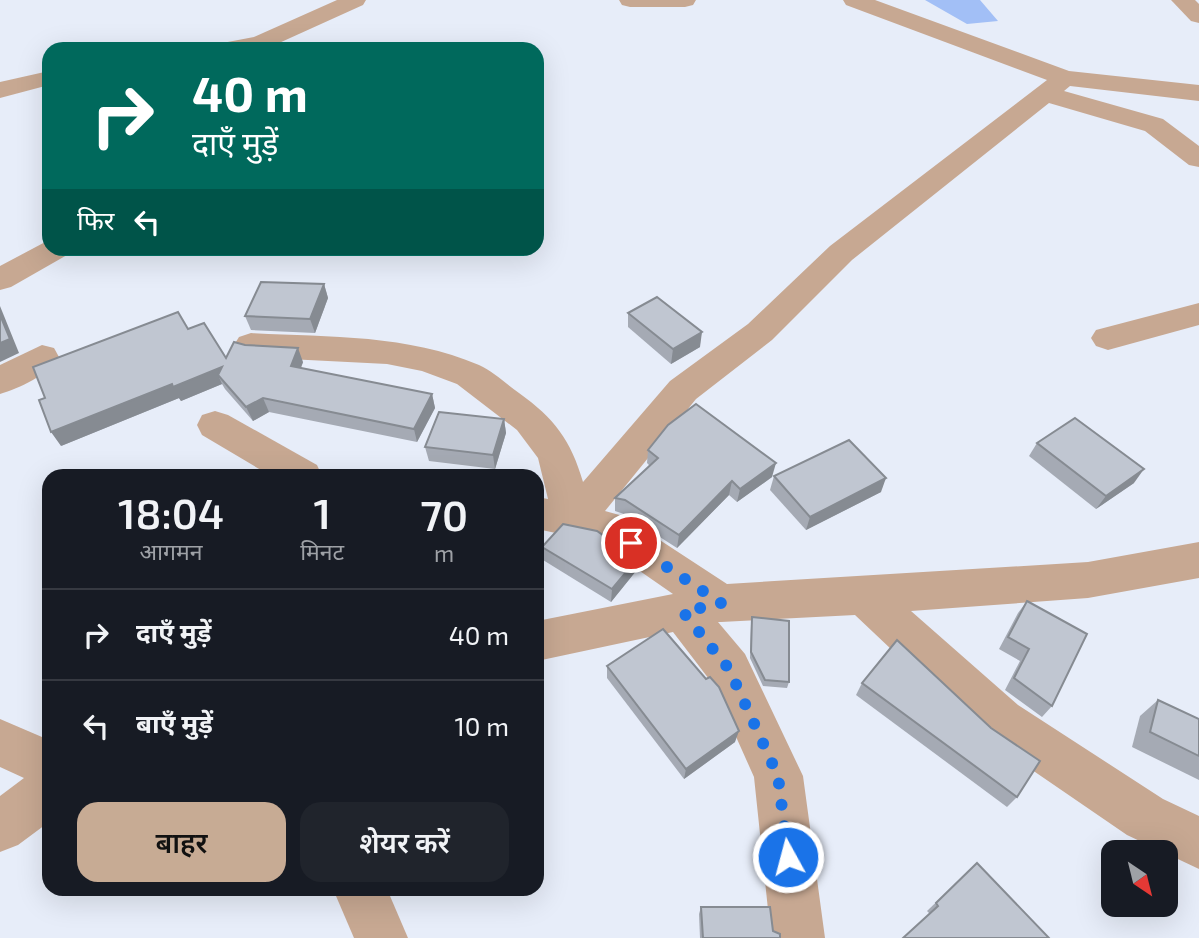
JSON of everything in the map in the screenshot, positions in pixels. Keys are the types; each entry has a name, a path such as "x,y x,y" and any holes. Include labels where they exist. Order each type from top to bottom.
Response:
{"street":[{"path":"262,42 355,0"},
{"path":"630,0 685,0"},
{"path":"854,0 1154,125 1199,159"},
{"path":"1182,0 1199,16"},
{"path":"0,90 42,80"},
{"path":"555,517 683,390 760,332 841,253 1055,86 1199,93"},
{"path":"0,280 42,256"},
{"path":"1108,338 1199,314"},
{"path":"251,345 387,352 428,359 469,375 530,420 556,454 555,517"},
{"path":"0,381 42,357"},
{"path":"215,425 291,469"},
{"path":"555,517 609,528 702,607 778,776 798,938"},
{"path":"544,640 702,607 1088,580 1199,560"},
{"path":"864,596 1001,721 1145,817 1199,843"},
{"path":"0,741 42,762"},
{"path":"0,827 42,795"},
{"path":"363,896 381,938"}],"water":[{"path":"925,0 980,0 998,21 967,24"}],"building":[{"path":"261,282 324,284 310,319 245,316"},
{"path":"657,297 702,332 673,349 628,313"},
{"path":"178,312 188,329 204,323 226,358 234,342 298,348 291,366 432,394 414,429 263,398 246,407 218,375 222,367 51,432 39,400 45,398 33,367"},
{"path":"0,315 10,339 0,343"},
{"path":"696,404 776,463 740,489 732,481 679,535 625,500 615,498 658,458 648,450 668,425"},
{"path":"439,412 504,419 493,455 425,447"},
{"path":"1075,418 1144,469 1106,496 1037,443"},
{"path":"849,440 886,478 810,517 774,476"},
{"path":"563,524 597,531 637,559 612,589 544,548"},
{"path":"1027,601 1087,634 1052,706 1014,678 1029,649 1008,637"},
{"path":"752,617 789,621 789,682 765,680 751,652"},
{"path":"663,629 706,679 710,677 719,687 739,731 686,769 607,666"},
{"path":"897,640 991,728 1040,761 1017,797 862,683"},
{"path":"1158,700 1199,719 1199,756 1150,732"},
{"path":"977,863 1049,938 903,938 938,906 936,903"},
{"path":"701,907 770,907 773,931 780,934 780,938 703,938"}],"route":[{"path":"631,543 721,603 683,612 729,669 778,776 788,857"}]}
